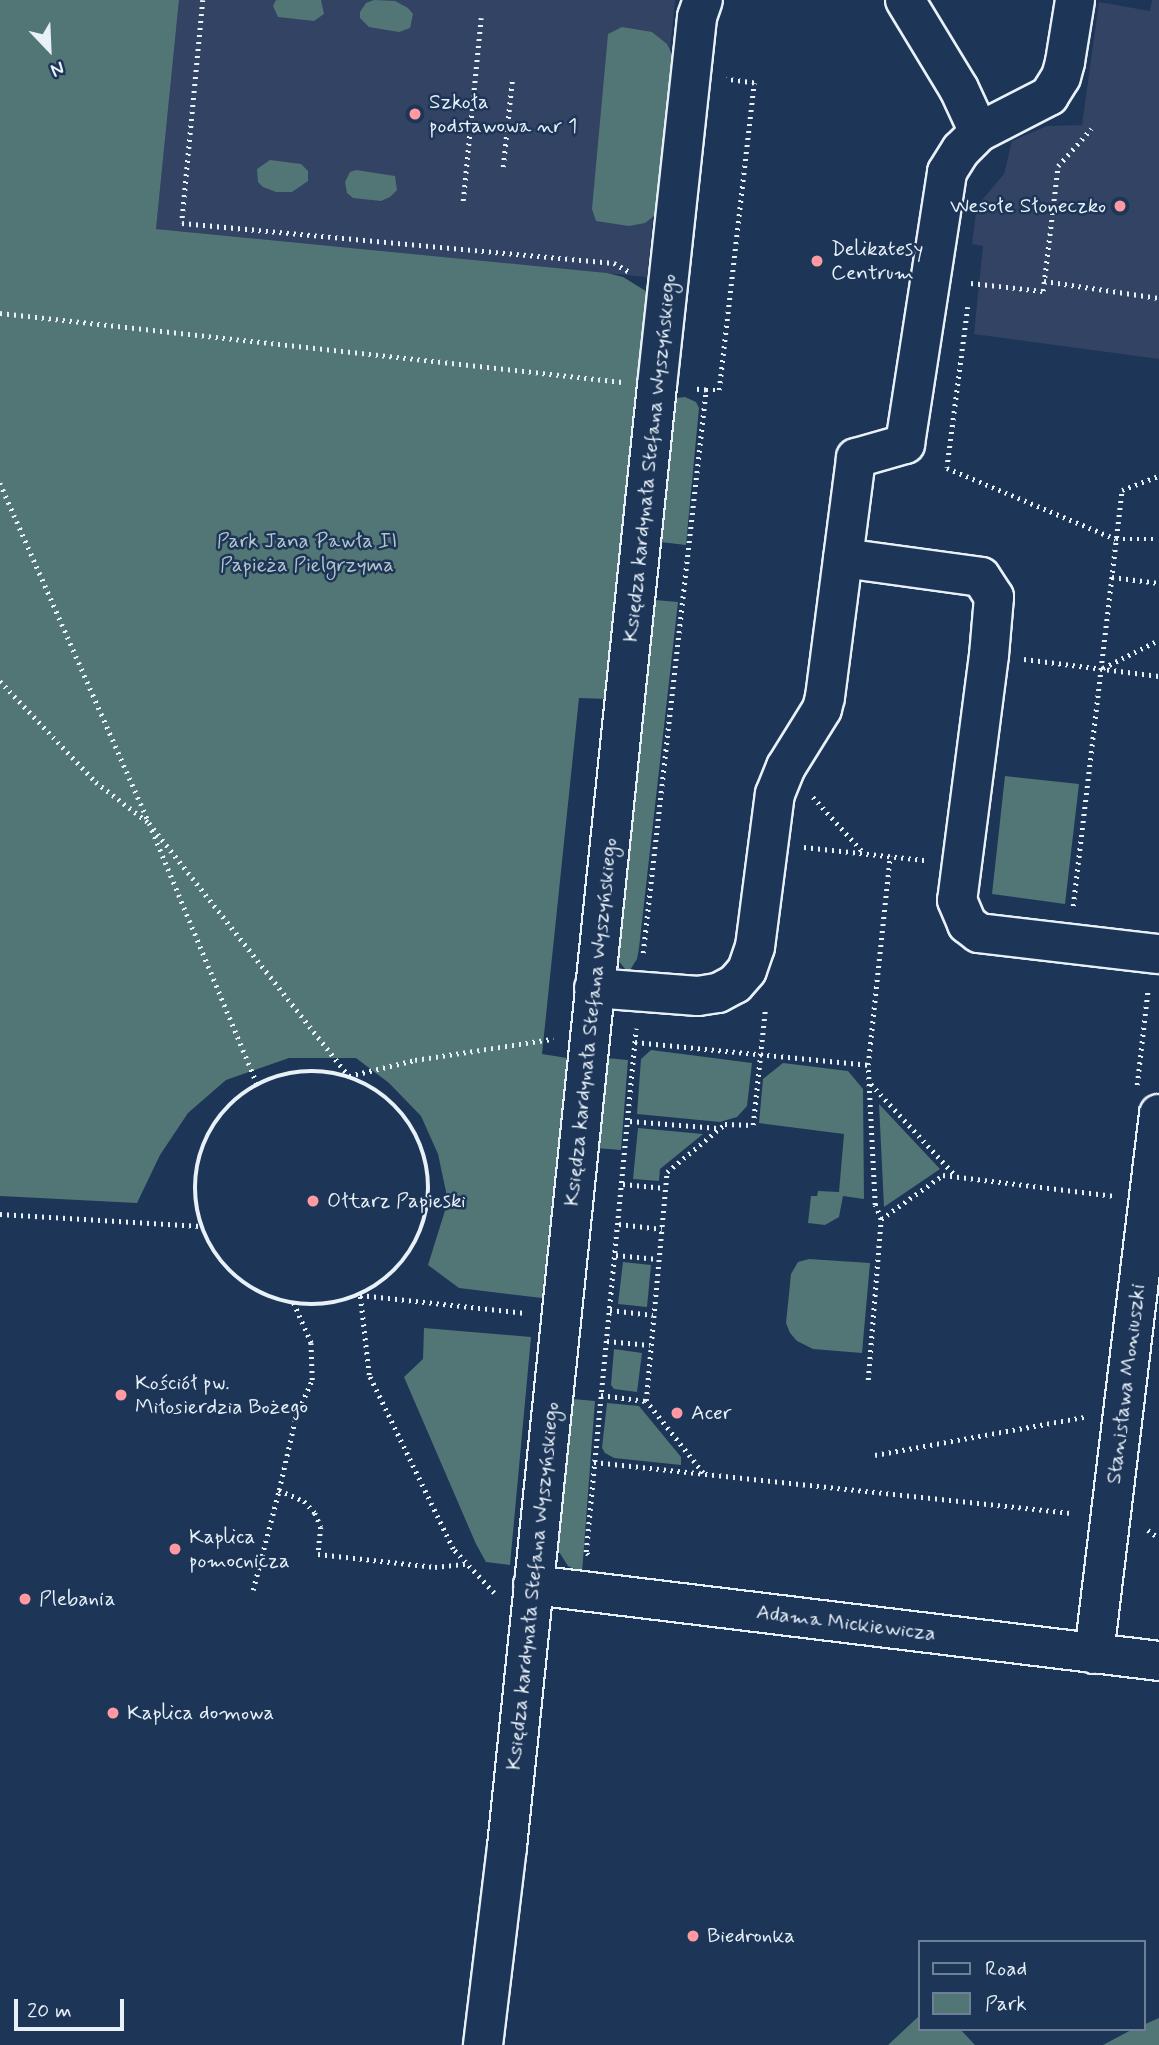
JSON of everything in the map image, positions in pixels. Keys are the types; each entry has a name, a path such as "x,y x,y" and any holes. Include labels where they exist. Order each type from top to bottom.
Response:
{"street":[{"name":"Księdza kardynała Stefana Wyszyńskiego","path":"483,2045 516,1592 560,1320 657,386 697,17 703,0"},
{"path":"905,0 959,89 979,132"},
{"path":"594,988 698,996 718,993 735,984 747,970 755,947 775,794 786,767 822,709 856,458 905,444 947,172 961,150 979,132 1049,96 1061,77 1075,0"},
{"path":"843,558 981,577 994,597 957,900 961,915 979,933 1156,953"},
{"name":"Stanisława Moniuszki","path":"1094,1654 1147,1103"},
{"name":"Adama Mickiewicza","path":"516,1592 1159,1661"}],"path":[{"path":"203,0 182,223 614,263 636,278"},
{"path":"463,201 481,18"},
{"path":"0,313 657,386 719,390 754,83 691,75"},
{"path":"503,167 512,81"},
{"path":"971,283 1043,291 1058,166 1091,129"},
{"path":"972,272 947,468 1116,539 1155,539"},
{"path":"1044,281 1159,298"},
{"path":"595,1562 586,1552 594,1462 630,1121 639,992 706,390"},
{"path":"1069,943 1122,490 1159,476"},
{"path":"0,483 149,823 257,1084"},
{"path":"1112,577 1158,584"},
{"path":"1101,669 1159,640"},
{"path":"989,655 1159,676"},
{"path":"0,681 96,782 149,823 349,1076 395,1105 421,1142 428,1169 430,1193 423,1227 412,1251 397,1270 360,1295 317,1306 276,1300 251,1289 231,1273 213,1251 201,1226 195,1191 197,1165 205,1140 226,1108 257,1084 274,1077 311,1070 349,1076 415,1060 545,1039 589,1038 868,1065"},
{"path":"786,767 865,853"},
{"path":"768,843 962,864"},
{"path":"868,1380 881,1219 875,1205 868,1065 890,856"},
{"path":"1147,1103 1156,953"},
{"path":"703,1473 646,1401 667,1172 725,1124 753,1125 766,1002"},
{"path":"870,1084 956,1176"},
{"path":"630,1121 718,1129"},
{"path":"881,1219 943,1175 1123,1198"},
{"path":"623,1184 666,1188"},
{"path":"0,1213 201,1226"},
{"path":"619,1224 662,1229"},
{"path":"616,1255 658,1259"},
{"path":"360,1295 526,1313 608,1327"},
{"path":"360,1295 369,1375 453,1549 466,1563 516,1592"},
{"path":"253,1590 296,1416 312,1380 311,1343 293,1302"},
{"path":"610,1310 653,1315"},
{"path":"607,1341 650,1345"},
{"path":"601,1395 646,1401"},
{"path":"875,1455 1083,1417 1096,1417"},
{"path":"594,1462 1084,1515"},
{"path":"279,1490 290,1492 304,1501 315,1513 321,1527 318,1554 435,1567 466,1563"}],"shaded area":[{"name":"Szkoła podstawowa nr 1","path":"179,0 675,0 647,277 156,229"},
{"path":"1152,0 1159,0 1159,359 974,334 983,246 972,244 977,206 1004,174 1012,141 1047,126 1082,125 1099,2 1150,11"}],"green space":[{"name":"Park Jana Pawła II Papieża Pielgrzyma","path":"0,0 179,0 156,229 607,273 623,277 649,293 608,699 579,698 542,1054 567,1058 542,1298 459,1288 428,1265 448,1201 438,1154 421,1116 389,1083 356,1058 289,1058 226,1080 188,1113 160,1155 137,1203 0,1196"},
{"path":"276,0 321,0 324,14 314,21 278,17 273,6"},
{"path":"374,0 395,1 408,8 413,14 410,28 399,32 369,27 360,18 360,12 366,3"},
{"path":"622,27 652,32 667,44 674,58 658,213 645,223 629,226 596,221 592,209 608,34"},
{"path":"270,160 301,164 308,171 308,181 292,192 276,192 263,187 258,182 257,169"},
{"path":"356,170 395,176 397,190 381,201 353,198 347,193 345,182 350,172"},
{"path":"685,397 696,402 699,408 686,545 660,542 676,398"},
{"path":"655,600 678,602 639,948 637,959 630,970 626,970 616,958"},
{"path":"1005,776 1079,784 1065,904 992,894"},
{"path":"651,1050 752,1063 747,1106 737,1117 720,1122 637,1114 641,1059"},
{"path":"606,1058 628,1060 621,1150 596,1148"},
{"path":"783,1063 848,1071 863,1089 864,1199 843,1196 839,1217 825,1225 808,1223 811,1196 817,1196 818,1191 839,1192 844,1134 759,1123 763,1079"},
{"path":"879,1104 940,1169 884,1207"},
{"path":"638,1128 703,1134 660,1169 659,1181 633,1179"},
{"path":"809,1259 870,1263 862,1353 813,1349 797,1341 790,1333 786,1323 791,1274 798,1262"},
{"path":"623,1262 651,1265 647,1307 618,1304"},
{"path":"424,1328 531,1337 510,1565 486,1562 404,1377 423,1359"},
{"path":"614,1349 642,1353 637,1392 614,1389 611,1385"},
{"path":"570,1400 595,1401 582,1573 568,1566 556,1547"},
{"path":"607,1403 639,1406 681,1457 681,1465 614,1458 605,1453 602,1448"},
{"path":"918,2017 918,2031 962,2031 975,2045 888,2045"},
{"path":"1159,2018 1159,2045 1103,2045 1129,2031 1145,2031 1145,2024"}],"place":[{"name":"Szkoła podstawowa nr 1","path":"415,114"},
{"name":"Wesołe Słoneczko","path":"1120,206"},
{"name":"Delikatesy Centrum","path":"817,261"},
{"name":"Ołtarz Papieski","path":"313,1201"},
{"name":"Kościół pw. Miłosierdzia Bożego","path":"121,1395"},
{"name":"Acer","path":"677,1413"},
{"name":"Kaplica pomocnicza","path":"175,1549"},
{"name":"Plebania","path":"25,1599"},
{"name":"Kaplica domowa","path":"113,1713"},
{"name":"Biedronka","path":"693,1936"}]}
